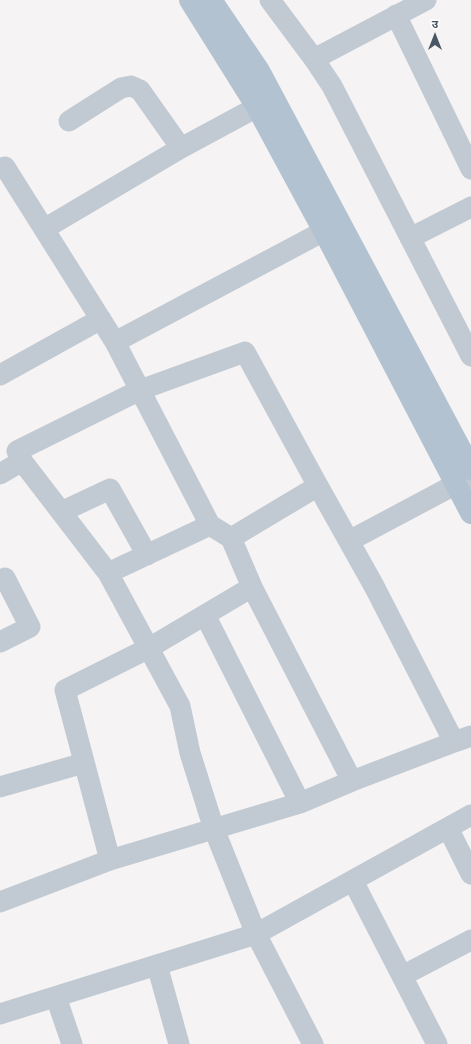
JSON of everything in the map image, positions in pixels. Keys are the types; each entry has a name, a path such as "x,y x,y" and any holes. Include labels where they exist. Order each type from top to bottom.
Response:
{"main road":[{"path":"190,0 257,107 324,231 466,476"},
{"path":"212,0 259,71 466,476 471,513"}],"street":[{"path":"314,59 396,14 426,0"},
{"path":"275,2 332,86 471,356"},
{"path":"396,14 471,169"},
{"path":"69,122 122,88 131,86 140,90 181,148"},
{"path":"44,229 181,148 257,107"},
{"path":"5,167 115,342 210,524 231,538 252,587 352,781"},
{"path":"410,238 471,208"},
{"path":"115,342 324,231"},
{"path":"0,375 101,319"},
{"path":"0,902 110,860 214,829 300,803 352,781 462,739 318,486 245,352 140,390 17,451 22,461 108,573 180,706 190,753 214,829 256,934 313,1044"},
{"path":"0,474 22,461"},
{"path":"349,541 466,476"},
{"path":"231,538 318,486"},
{"path":"61,512 110,490 147,555"},
{"path":"108,573 210,524"},
{"path":"0,642 30,627 2,576"},
{"path":"110,860 65,690 149,648 252,587"},
{"path":"205,615 300,803"},
{"path":"0,787 84,763"},
{"path":"0,1014 256,934 471,815"},
{"path":"448,828 471,874"},
{"path":"353,881 437,1044"},
{"path":"402,976 471,940"},
{"path":"158,965 179,1044"},
{"path":"56,997 72,1044"}]}
